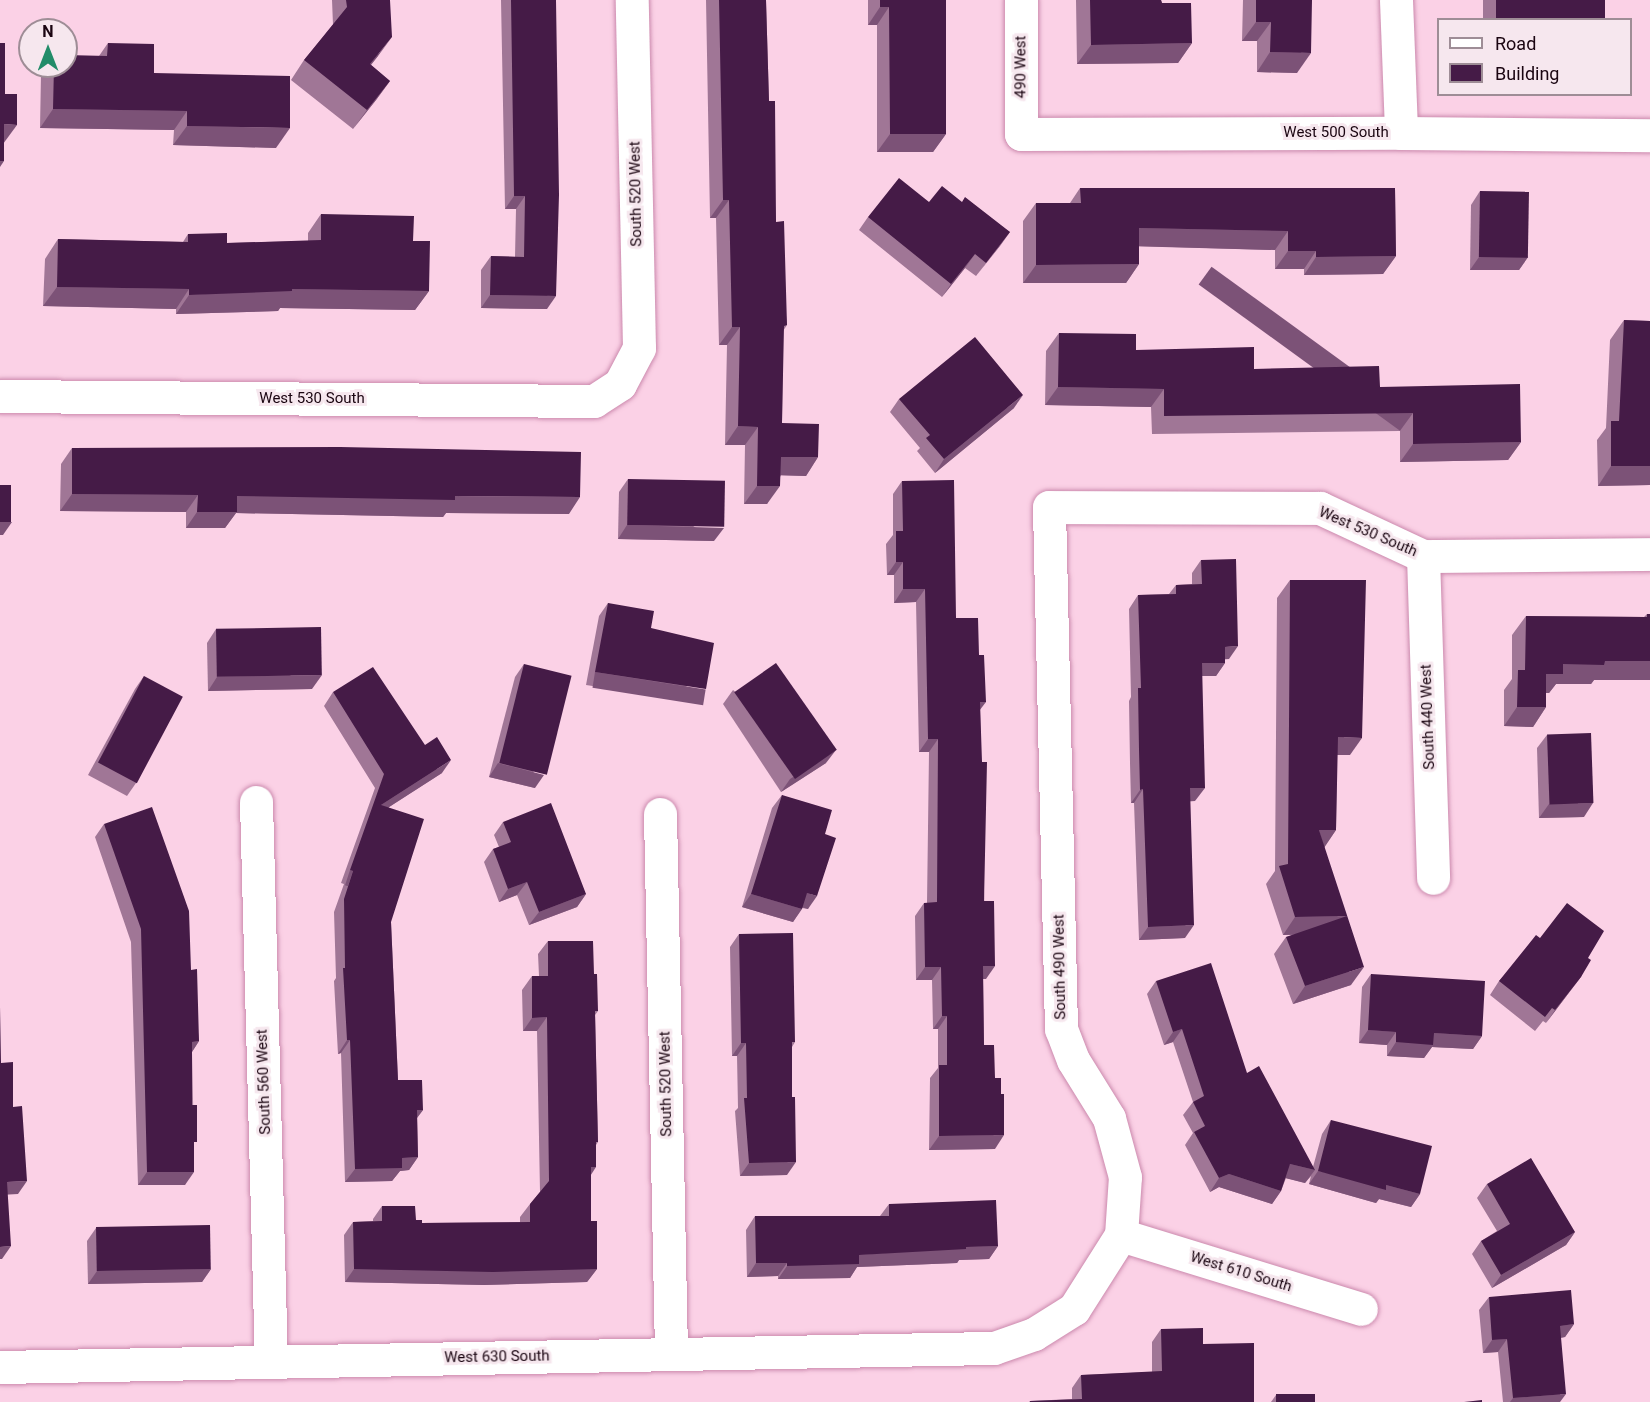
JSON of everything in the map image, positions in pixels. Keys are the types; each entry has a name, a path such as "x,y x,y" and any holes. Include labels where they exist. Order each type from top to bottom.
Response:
{"street":[{"name":"South 520 West","path":"620,384 639,348 632,0"},
{"name":"490 West","path":"1021,0 1021,134"},
{"path":"1396,0 1401,133"},
{"name":"West 500 South","path":"1021,134 1650,135"},
{"name":"West 530 South","path":"0,396 594,401 620,384"},
{"name":"West 530 South","path":"1049,507 1320,508 1423,556 1650,554"},
{"name":"South 490 West","path":"994,1348 1034,1334 1074,1309 1121,1235 1125,1177 1109,1118 1073,1060 1061,1029 1049,507"},
{"name":"South 440 West","path":"1423,556 1433,878"},
{"name":"South 560 West","path":"256,802 272,1362"},
{"name":"South 520 West","path":"660,814 671,1353"},
{"name":"West 610 South","path":"1121,1235 1361,1309"},
{"name":"West 630 South","path":"0,1367 994,1348"}],"building":[{"path":"346,0 390,0 392,37 370,64 390,81 367,110 304,60 347,7"},
{"path":"511,0 556,0 559,195 556,296 490,295 491,256 524,257 525,196 514,196"},
{"path":"719,0 766,0 769,101 775,101 776,222 784,221 787,325 784,326 782,423 819,424 818,457 781,457 780,486 757,486 758,427 738,426 740,327 732,327 729,200 723,200"},
{"path":"880,0 946,0 946,134 890,134 889,7 880,7"},
{"path":"1090,0 1161,0 1162,3 1191,3 1192,43 1091,45"},
{"path":"1256,0 1312,0 1311,53 1270,52 1271,22 1256,22"},
{"path":"1496,0 1605,0 1605,18 1496,18"},
{"path":"0,43 5,43 5,94 17,94 17,125 4,124 4,161 0,161"},
{"path":"108,43 154,44 154,73 290,76 290,128 187,126 187,111 53,109 54,78 78,78 78,55 107,56"},
{"path":"899,178 929,202 942,186 962,202 965,197 1010,232 986,263 975,254 951,284 868,217"},
{"path":"1080,188 1395,188 1396,256 1316,257 1316,251 1288,251 1288,231 1139,228 1139,264 1036,265 1036,203 1081,203"},
{"path":"1480,191 1529,192 1528,258 1479,257"},
{"path":"321,214 414,216 413,241 430,241 429,291 292,289 292,291 189,295 189,289 57,287 58,239 188,242 188,234 227,233 227,243 321,240"},
{"path":"1624,320 1650,321 1650,466 1611,466 1611,421 1619,421"},
{"path":"1059,333 1136,334 1136,350 1254,347 1254,369 1379,366 1380,387 1520,384 1521,442 1413,444 1413,413 1164,416 1164,389 1058,387"},
{"path":"975,337 1023,395 944,459 926,438 930,435 899,399"},
{"path":"340,447 581,452 580,497 455,496 455,500 237,496 237,512 197,512 198,495 72,494 72,448"},
{"path":"628,479 725,481 724,527 627,525"},
{"path":"954,480 956,618 978,618 979,655 984,655 986,702 980,702 982,762 987,762 984,901 994,901 995,966 983,966 984,1045 994,1045 995,1078 1001,1078 1001,1094 1004,1094 1004,1135 939,1136 939,1065 947,1065 947,1016 942,1016 941,967 925,967 924,903 937,902 938,739 928,739 925,589 903,589 903,562 896,562 896,531 903,531 902,481"},
{"path":"0,485 11,485 11,522 0,522"},
{"path":"1236,559 1238,646 1225,647 1225,663 1202,663 1205,788 1190,788 1194,925 1148,927 1143,789 1140,790 1138,688 1141,688 1138,595 1176,594 1176,585 1202,584 1201,560"},
{"path":"1290,580 1366,580 1362,738 1338,737 1336,830 1319,830 1364,967 1305,986 1286,937 1347,916 1295,917 1279,866 1288,864"},
{"path":"608,603 654,611 651,628 714,643 706,689 595,672"},
{"path":"1647,614 1650,614 1650,661 1605,661 1604,665 1563,664 1563,674 1546,674 1546,707 1517,707 1518,670 1525,670 1526,616 1647,617"},
{"path":"321,627 322,675 217,677 216,629"},
{"path":"776,663 837,750 795,779 734,692"},
{"path":"524,664 572,676 547,775 499,763"},
{"path":"373,667 425,745 437,737 451,760 381,805 424,819 391,922 398,1080 422,1080 423,1110 417,1110 418,1157 402,1158 402,1168 355,1169 350,1040 347,1040 343,968 345,968 344,899 353,871 350,870 384,774 333,692"},
{"path":"144,676 183,697 137,783 98,763"},
{"path":"1591,733 1593,803 1549,804 1547,735"},
{"path":"782,795 832,810 825,834 836,838 817,896 807,893 802,909 751,894"},
{"path":"551,803 586,894 539,912 527,882 508,889 493,849 511,842 503,822"},
{"path":"152,807 189,911 191,970 197,969 199,1041 192,1042 192,1105 197,1105 194,1172 147,1172 141,929 104,824"},
{"path":"1567,903 1604,931 1588,958 1591,960 1581,977 1555,1010 1552,1008 1545,1017 1499,981 1536,935 1540,938"},
{"path":"793,933 795,1042 792,1042 792,1097 795,1097 796,1162 749,1163 744,1098 747,1098 746,1043 741,1043 739,934"},
{"path":"548,941 593,941 598,1011 595,1011 598,1142 596,1142 596,1167 591,1167 591,1221 597,1221 597,1269 493,1272 354,1269 353,1222 382,1221 382,1206 415,1206 416,1220 422,1220 422,1223 530,1222 530,1204 549,1181 547,1017 532,1018 532,976 548,976"},
{"path":"1211,963 1247,1073 1259,1066 1315,1170 1290,1164 1281,1191 1229,1174 1219,1178 1194,1132 1205,1126 1193,1102 1204,1096 1182,1029 1173,1032 1156,981"},
{"path":"1371,974 1485,981 1482,1036 1434,1033 1433,1045 1396,1042 1396,1032 1368,1030"},
{"path":"0,1006 1,1063 13,1062 13,1107 22,1106 27,1181 7,1182 11,1246 0,1247"},
{"path":"1331,1120 1432,1146 1420,1194 1386,1185 1386,1190 1318,1171"},
{"path":"1531,1158 1575,1232 1501,1275 1481,1241 1510,1224 1487,1184"},
{"path":"996,1200 998,1246 859,1255 859,1264 787,1266 787,1263 756,1263 755,1216 889,1216 889,1204"},
{"path":"210,1225 211,1269 97,1271 96,1227"},
{"path":"1571,1290 1574,1324 1560,1326 1566,1394 1513,1398 1507,1339 1492,1340 1489,1297"},
{"path":"1203,1328 1203,1344 1254,1343 1254,1402 1030,1402 1082,1399 1081,1375 1162,1371 1161,1329"},
{"path":"1276,1394 1315,1394 1315,1402 1276,1402"}]}
